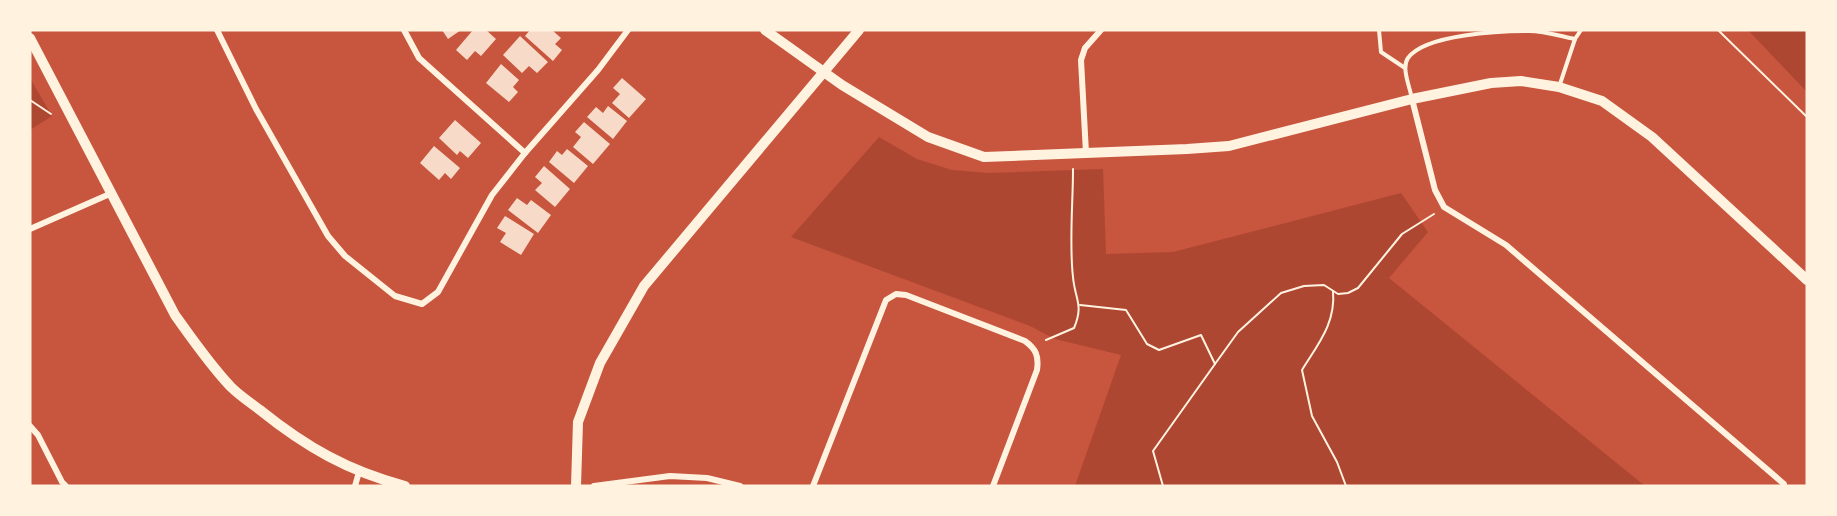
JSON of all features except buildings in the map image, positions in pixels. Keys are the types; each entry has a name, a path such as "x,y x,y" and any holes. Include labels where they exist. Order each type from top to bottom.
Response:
{"street":[{"path":"217,30 256,109 328,236 345,256 395,296 422,304 438,292 492,195 525,153 598,70 628,30"},
{"path":"404,30 419,58 525,153"},
{"path":"765,30 842,85 928,137 984,156 1229,146 1412,99 1491,83 1521,81 1558,87 1602,101 1652,137 1807,280"},
{"path":"576,486 578,422 600,363 644,286 859,30"},
{"path":"1086,153 1082,60 1085,48 1101,30"},
{"path":"30,38 175,315 202,354 232,388 283,429 338,463 405,486"},
{"path":"1412,99 1435,190 1444,207 1506,245 1784,486"},
{"path":"30,229 112,193"},
{"path":"813,486 886,300 896,294 906,295 1025,341 1034,348 1039,357 1037,370 993,486"},
{"path":"30,426 38,435 66,486"},
{"path":"355,486 359,472"},
{"path":"594,486 670,476 707,478 740,486"}],"lane":[{"path":"1379,30 1381,52 1405,69"},
{"path":"1412,99 1405,69 1408,57 1430,43 1477,33 1531,31 1575,39"},
{"path":"1558,87 1580,31"}],"path":[{"path":"1718,30 1807,117"},
{"path":"30,100 51,114"},
{"path":"1046,340 1074,328 1079,316 1080,305 1073,278 1073,169"},
{"path":"1163,486 1153,450 1238,332 1281,293 1304,286 1324,285 1338,294 1348,293 1358,288 1402,234 1434,214"},
{"path":"1333,291 1334,306 1328,327 1302,370 1312,416 1337,462 1346,486"},
{"path":"1080,305 1126,310 1147,344 1159,351 1201,335 1215,364"}],"shaded area":[{"path":"1748,30 1807,30 1807,92"},
{"path":"30,78 52,116 30,130"},
{"path":"879,137 917,159 952,170 988,173 1103,169 1106,254 1173,252 1401,193 1428,232 1389,278 1645,486 1075,486 1121,355 1055,339 1030,326 791,237"}]}
